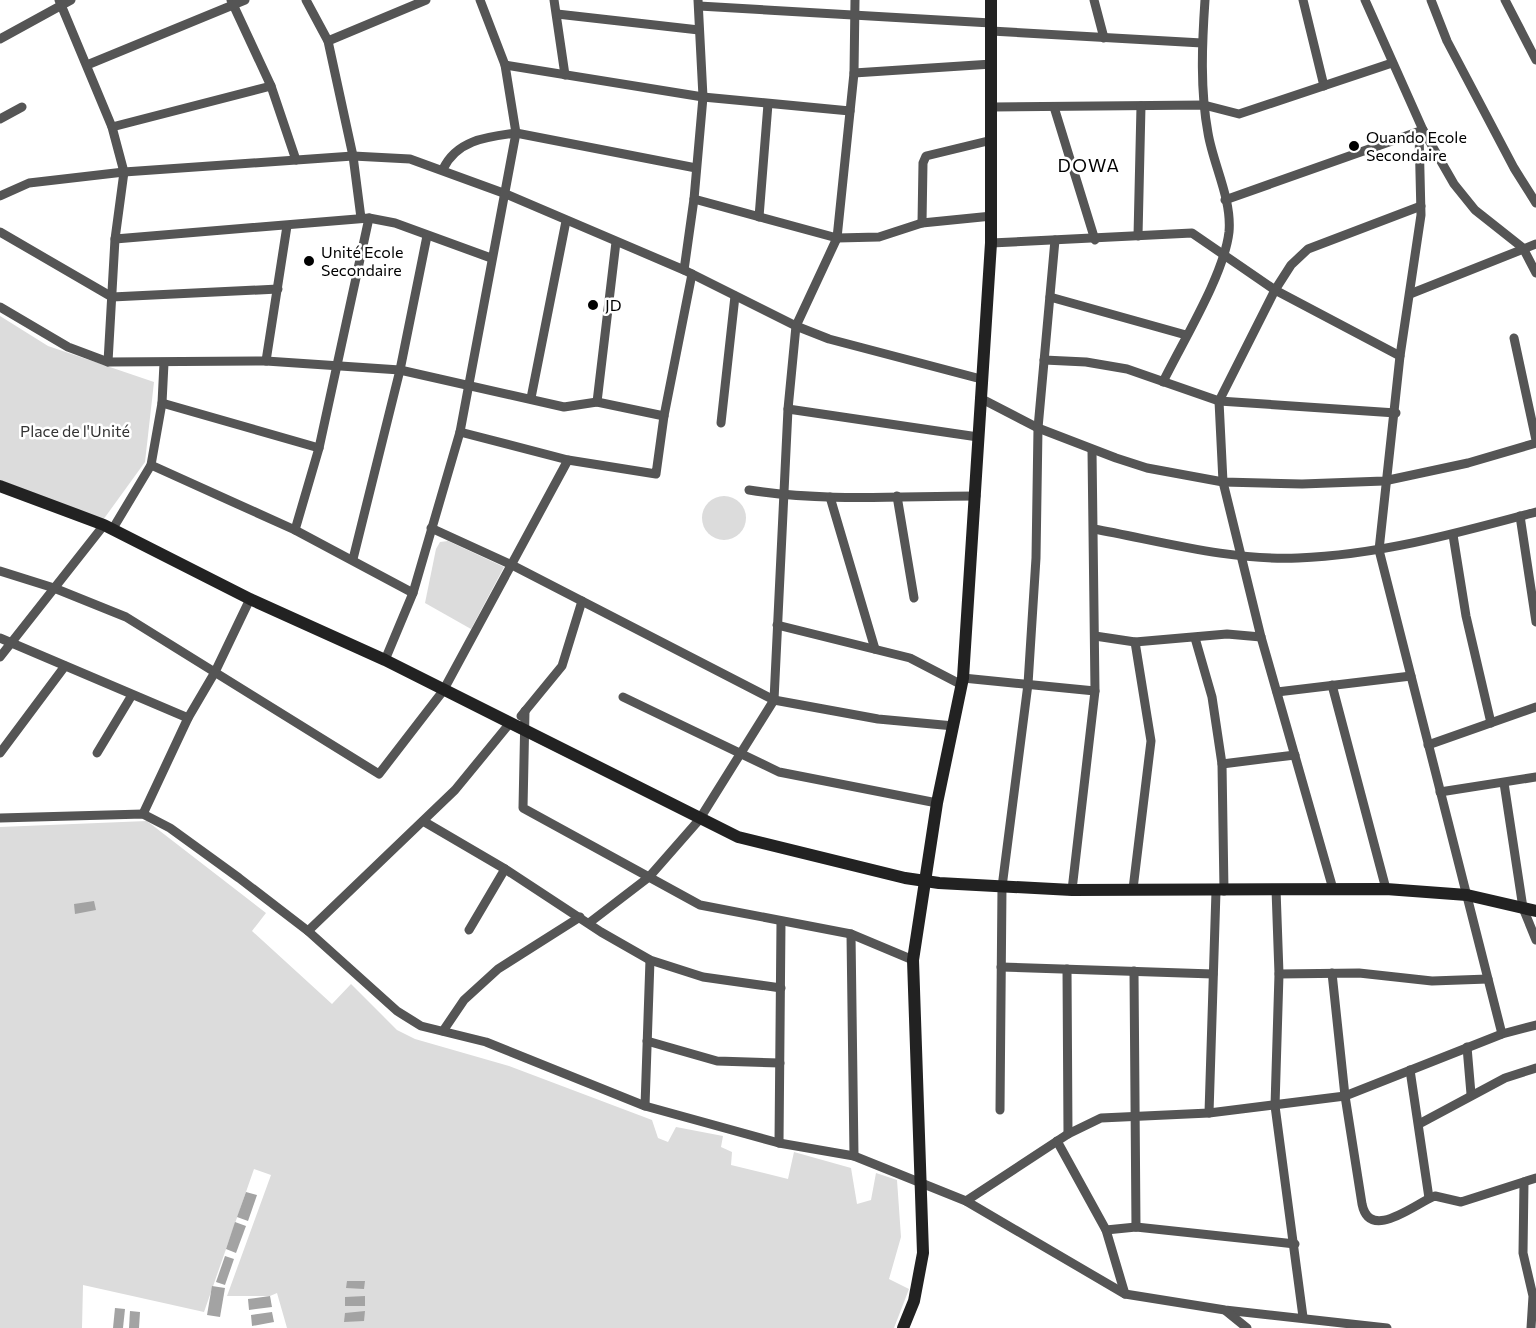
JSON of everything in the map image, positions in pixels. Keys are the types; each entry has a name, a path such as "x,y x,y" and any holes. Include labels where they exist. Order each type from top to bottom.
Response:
{"street":[{"path":"0,39 60,2 71,0"},
{"path":"87,65 232,2 245,0"},
{"path":"295,530 319,448 365,218 328,41 306,0"},
{"path":"328,41 426,0"},
{"path":"385,660 413,593 460,432 516,133 505,65 480,0"},
{"path":"554,0 565,75"},
{"path":"781,0 781,11"},
{"path":"589,923 649,877 699,820 738,754 774,700 788,409 796,326 837,238 854,73 855,0"},
{"path":"903,1328 914,1301 921,1263 921,1182 913,960 923,881 963,681 976,496 992,216 991,0"},
{"path":"1094,0 1104,38"},
{"path":"1163,382 1224,258 1229,224 1225,200 1214,164 1204,105 1202,43 1205,0"},
{"path":"1303,0 1324,86"},
{"path":"1365,0 1421,131 1464,199 1523,248 1536,273"},
{"path":"1431,0 1447,41 1514,168 1536,202"},
{"path":"1505,0 1534,52"},
{"path":"60,2 112,127 124,172 115,238 108,362"},
{"path":"232,2 271,86 296,160"},
{"path":"460,432 568,460 656,474 688,272 703,97 698,3 1104,38 1202,43"},
{"path":"557,14 699,30"},
{"path":"993,107 1204,105 1239,114 1392,63"},
{"path":"854,73 992,64"},
{"path":"505,65 703,97 850,111"},
{"path":"112,127 271,86"},
{"path":"759,217 768,104"},
{"path":"1138,236 1141,106"},
{"path":"0,118 22,107"},
{"path":"1054,107 1095,240"},
{"path":"1225,200 1421,131"},
{"path":"1421,131 1421,206 1400,356 1396,413 1384,481 1379,550 1502,1034"},
{"path":"443,169 449,156 466,145 489,137 516,133 696,168"},
{"path":"922,224 923,163 926,156 992,140"},
{"path":"0,196 36,182 124,172 353,156 399,157 443,169 506,194 688,272 796,326 840,343 981,379"},
{"path":"694,199 837,238 879,237 922,224 992,216"},
{"path":"1333,889 1261,636 1223,482 1219,401 1275,290 1291,265 1308,249 1421,206"},
{"path":"115,238 365,218 395,223 491,258"},
{"path":"531,398 566,221"},
{"path":"266,361 287,226"},
{"path":"0,232 112,297 278,289"},
{"path":"991,243 1192,234 1224,258 1275,290 1400,356"},
{"path":"354,559 400,370 427,236"},
{"path":"1000,1110 1002,887 1028,684 1036,558 1038,428 1055,240"},
{"path":"597,402 616,242"},
{"path":"1410,294 1536,244"},
{"path":"722,423 735,296"},
{"path":"1050,297 1186,335"},
{"path":"0,307 68,347 108,362 266,361 400,370 564,407 597,402 664,416"},
{"path":"980,398 1038,428 1092,450 1147,468 1223,482 1302,484 1384,481 1468,463 1536,441 1514,338"},
{"path":"1044,360 1106,364 1219,401 1396,413"},
{"path":"0,657 54,588 108,528 151,465 162,403 164,363"},
{"path":"162,403 319,448"},
{"path":"788,409 978,437"},
{"path":"1072,890 1095,691 1092,450"},
{"path":"0,571 54,588 126,617 379,774 443,691 568,460"},
{"path":"151,465 295,530 354,559 413,593"},
{"path":"0,486 108,528 250,599 385,660 699,820 738,837 923,881 1072,890 1386,890 1467,896 1536,911"},
{"path":"749,490 784,496 976,496"},
{"path":"897,495 914,598"},
{"path":"830,497 875,650"},
{"path":"1094,530 1243,556 1297,558 1379,550 1453,534 1536,512"},
{"path":"1520,516 1536,621"},
{"path":"431,528 512,565 774,700 878,719 954,726"},
{"path":"1453,534 1466,616 1491,723"},
{"path":"143,814 188,718 215,672 250,599"},
{"path":"308,931 455,790 516,726 525,711 562,666 582,601"},
{"path":"777,625 910,658 963,681 1028,684 1095,691"},
{"path":"1095,636 1135,642 1227,634 1261,636"},
{"path":"0,638 188,718"},
{"path":"1196,638 1212,697 1222,764 1220,891 1213,974 1209,1113"},
{"path":"1133,889 1151,741 1135,642"},
{"path":"0,753 65,666"},
{"path":"1277,692 1411,676"},
{"path":"1332,685 1386,890"},
{"path":"97,753 132,695"},
{"path":"623,697 779,772 937,803"},
{"path":"1428,745 1536,707"},
{"path":"516,726 523,808 700,905 852,934 913,960"},
{"path":"1222,764 1294,755"},
{"path":"1440,792 1536,777"},
{"path":"1504,783 1523,908 1536,940"},
{"path":"0,818 143,814 178,834 308,931 397,1011 421,1026 486,1042 645,1106 779,1143 854,1156 966,1201 1125,1294 1225,1310 1387,1328"},
{"path":"423,820 506,869 601,932 650,960 703,977 781,988"},
{"path":"469,930 506,869"},
{"path":"1276,889 1279,974 1275,1106 1303,1317"},
{"path":"443,1031 464,1000 498,969 580,917"},
{"path":"779,1143 781,922"},
{"path":"852,934 854,1156"},
{"path":"645,1106 650,960"},
{"path":"1001,967 1213,974"},
{"path":"1066,969 1068,1134"},
{"path":"1134,971 1136,1227"},
{"path":"1332,973 1345,1096 1362,1204 1367,1217 1373,1220 1383,1220 1406,1213 1429,1198 1440,1196 1461,1202 1536,1178"},
{"path":"1279,974 1365,973 1432,981 1488,979"},
{"path":"966,1201 1068,1134 1101,1118 1135,1114 1209,1113 1345,1096 1467,1047 1536,1025"},
{"path":"647,1041 717,1061 780,1063"},
{"path":"1467,1047 1471,1094"},
{"path":"1419,1124 1471,1094 1505,1078 1536,1068"},
{"path":"1410,1070 1429,1198"},
{"path":"1057,1141 1106,1230 1125,1294"},
{"path":"1524,1182 1523,1253 1533,1296 1531,1328"},
{"path":"1106,1230 1136,1227 1295,1244"},
{"path":"1225,1310 1247,1328"}],"green space":[{"name":"Place de l'Unité","path":"0,316 48,346 154,382 145,462 103,520 0,480"},
{"path":"724,496 740,502 746,518 740,534 724,540 708,534 702,518 708,502"},
{"path":"448,541 504,567 471,629 425,603 436,549 440,542"},
{"path":"147,821 266,913 252,931 332,1004 351,984 397,1030 415,1039 509,1066 652,1120 658,1138 668,1142 676,1127 723,1136 721,1147 732,1152 731,1165 788,1179 794,1152 851,1168 857,1204 871,1200 876,1173 897,1180 901,1237 889,1279 909,1289 894,1328 287,1328 277,1293 270,1296 227,1296 271,1175 254,1169 204,1312 83,1285 82,1328 0,1328 0,827"}],"shaded area":[{"path":"94,901 96,910 75,914 74,904"},
{"path":"246,1192 257,1195 248,1221 237,1217"},
{"path":"235,1222 246,1226 236,1253 226,1249"},
{"path":"225,1256 234,1259 225,1285 216,1282"},
{"path":"347,1281 365,1281 364,1289 346,1288"},
{"path":"212,1286 225,1288 220,1317 207,1315"},
{"path":"270,1296 272,1307 249,1310 248,1299"},
{"path":"365,1296 365,1306 345,1306 345,1297"},
{"path":"115,1308 125,1309 123,1328 113,1328"},
{"path":"130,1311 140,1312 139,1328 129,1328"},
{"path":"365,1311 364,1321 344,1322 345,1313"},
{"path":"272,1312 274,1322 252,1326 251,1315"}],"place":[{"name":"Ouando Ecole Secondaire","path":"1354,146"},
{"name":"Unité Ecole Secondaire","path":"309,261"},
{"name":"JD","path":"593,305"}],"district":[{"name":"DOWA","path":"1089,166"}]}
